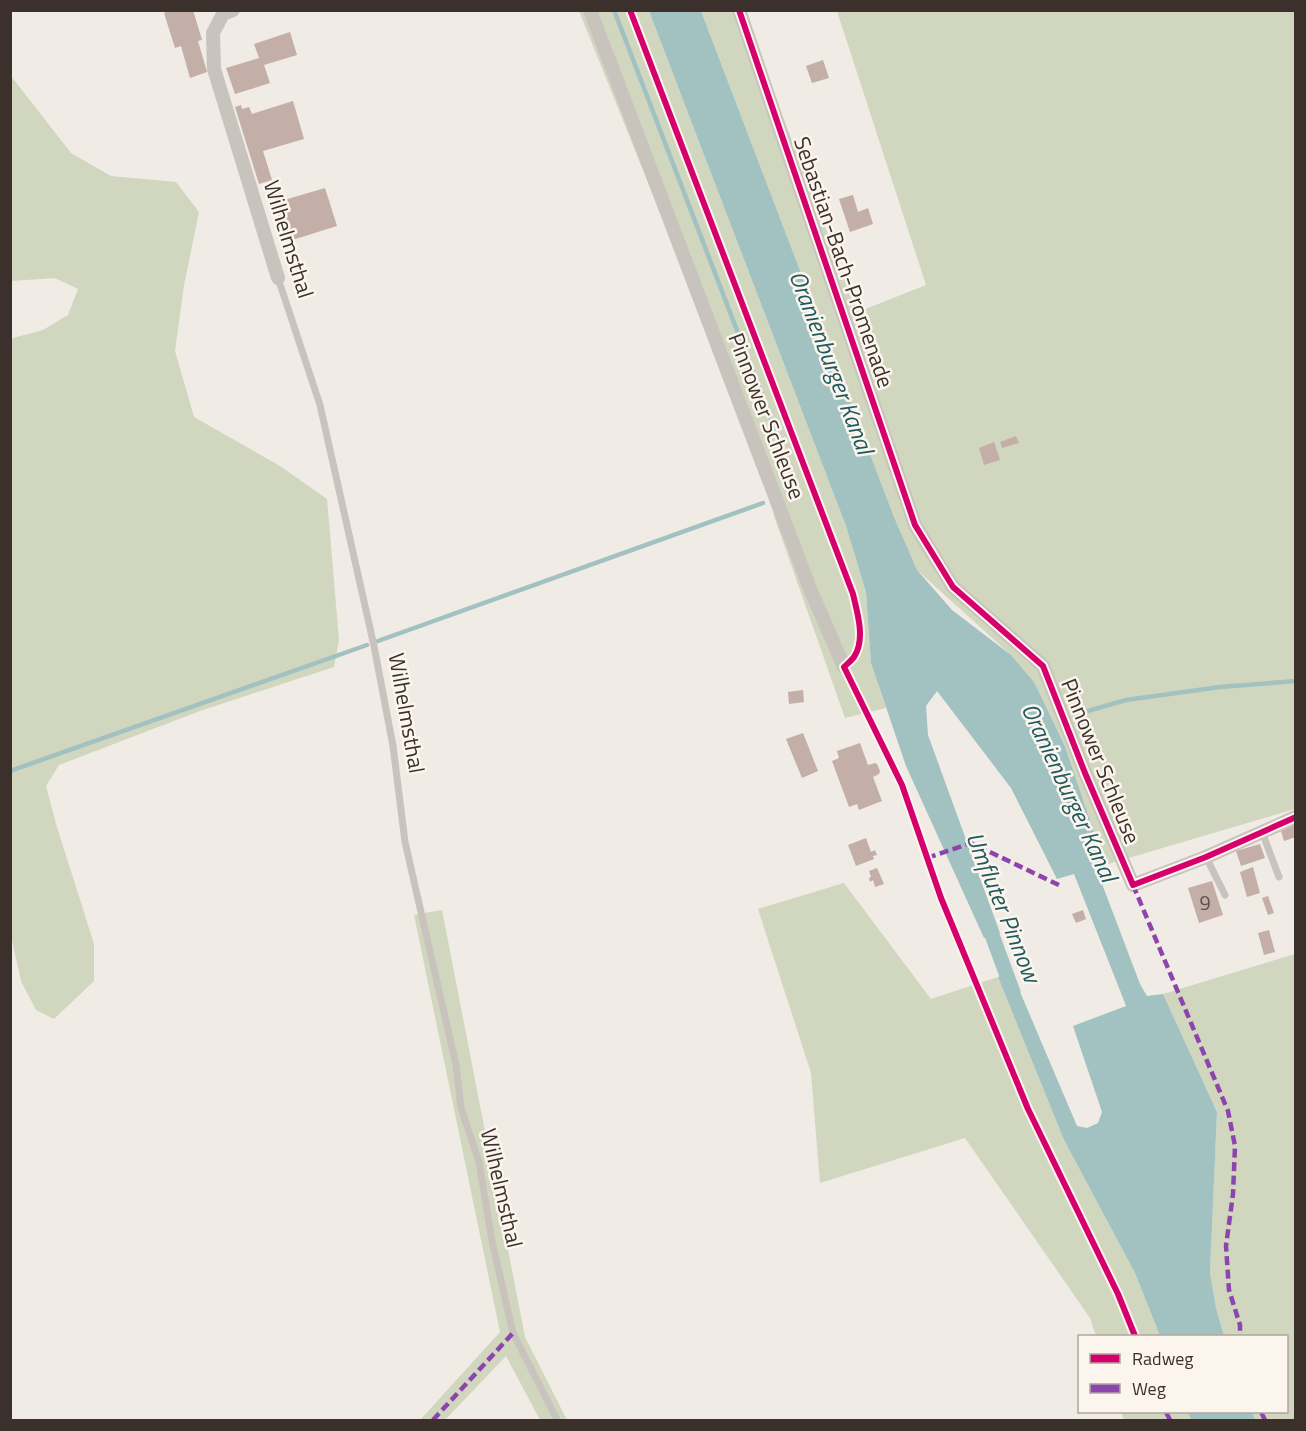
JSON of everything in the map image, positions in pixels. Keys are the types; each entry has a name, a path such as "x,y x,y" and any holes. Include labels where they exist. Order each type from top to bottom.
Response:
{"street":[{"name":"Pinnower Schleuse","path":"590,10 811,591 844,667"},
{"name":"Sebastian-Bach-Promenade","path":"739,10 915,525"},
{"name":"Wilhelmsthal","path":"226,12 213,33 214,69 278,278"},
{"name":"Pinnower Schleuse","path":"915,525 953,587 1043,666 1085,773 1133,885 1206,857 1296,817"}],"lane":[{"name":"Wilhelmsthal","path":"278,278 320,405 371,634 393,746 408,853 456,1065 461,1108 479,1162 492,1241 513,1332 557,1420"},
{"name":"Pinnower Schleuse","path":"844,667 902,785 940,898 969,965"},
{"path":"1262,832 1279,877"},
{"path":"1206,857 1225,895"}],"green space":[{"path":"579,11 649,11 846,526 866,592 871,663 886,708 845,718 774,516 768,481"},
{"path":"701,11 742,11 858,312 926,285 837,11 1295,11 1295,809 1105,865 1065,746 1034,682 1011,655 917,570 894,517"},
{"path":"11,76 71,153 111,176 176,182 199,212 184,285 175,351 194,417 280,466 327,499 339,640 334,667 200,711 59,765 46,786 94,944 94,981 54,1019 36,1010 21,981 11,936 10,341 13,338 43,330 68,315 78,289 55,278 11,281"},
{"path":"844,883 931,999 998,977 1064,1140 1135,1273 1160,1335 1096,1335 1090,1318 965,1138 820,1183 811,1073 758,909"},
{"path":"442,910 525,1337 567,1420 540,1420 506,1356 445,1420 420,1420 500,1332 414,915"},
{"path":"1295,954 1295,1420 1255,1420 1252,1413 1288,1413 1288,1335 1224,1335 1210,1273 1217,1112 1163,994"},
{"path":"1121,1413 1188,1413 1191,1420 1124,1420"}],"water":[{"name":"Oranienburger Kanal","path":"649,11 701,11 894,517 917,570 952,610 1011,655 1034,682 1065,746 1105,865 1096,868 1140,984 1147,996 1163,994 1217,1112 1210,1273 1224,1335 1160,1335 1135,1273 1064,1140 998,977 1012,973 1077,1126 1087,1128 1098,1123 1102,1112 1073,1026 1126,1006 1074,874 1057,879 1011,788 937,691 926,706 928,735 1000,933 984,938 906,766 871,663 866,592 846,526"},
{"path":"1188,1413 1252,1413 1255,1420 1191,1420"}],"building":[{"path":"171,10 193,10 202,40 198,41 207,72 190,78 181,46 175,48 164,13"},
{"path":"290,32 297,55 264,65 270,83 235,94 226,68 259,58 254,44"},
{"path":"823,60 829,78 812,83 806,66"},
{"path":"293,101 304,139 263,151 272,180 259,184 235,107 241,105 242,109 249,107 252,114"},
{"path":"325,188 337,226 286,242 274,203"},
{"path":"853,195 858,212 868,208 873,224 850,232 839,199"},
{"path":"1016,436 1019,443 1002,448 1000,442"},
{"path":"994,442 1000,460 984,465 979,448"},
{"path":"803,690 804,702 789,704 788,692"},
{"path":"803,733 818,771 802,778 786,739"},
{"path":"860,743 868,765 877,764 880,771 873,777 882,801 859,810 857,804 849,807 832,761 839,758 837,751"},
{"path":"1296,822 1296,837 1284,841 1280,828"},
{"path":"866,838 871,852 875,850 877,855 873,856 874,859 856,866 848,845"},
{"path":"1260,844 1265,858 1241,866 1236,851"},
{"path":"1253,867 1260,893 1247,897 1240,872"},
{"path":"877,868 884,884 875,887 873,880 870,882 869,871"},
{"path":"1212,881 1223,915 1199,923 1188,888"},
{"path":"1268,896 1274,913 1268,915 1262,898"},
{"path":"1083,910 1086,919 1076,923 1072,914"},
{"path":"1269,930 1275,952 1264,955 1258,933"}],"waterway":[{"path":"614,10 766,406 795,487 788,491"},
{"path":"378,641 763,503"},
{"path":"10,771 367,645"},
{"path":"1074,715 1126,700 1220,687 1296,681"},
{"name":"Umfluter Pinnow","path":"985,916 1013,992"}],"marked path":[{"path":"927,858 971,843 1063,887"},
{"path":"1133,885 1228,1111 1235,1146 1233,1194 1226,1246 1229,1290 1240,1325 1240,1335"},
{"path":"433,1420 513,1333"},
{"path":"1166,1413 1170,1420"},
{"path":"1262,1413 1265,1420"}],"cycle path":[{"path":"630,10 853,594 860,634 858,650 844,667 902,785 941,898 1028,1109 1118,1294 1135,1335"},
{"path":"739,10 915,525 953,587 1043,666 1085,773 1133,885 1206,857 1296,817"}]}
